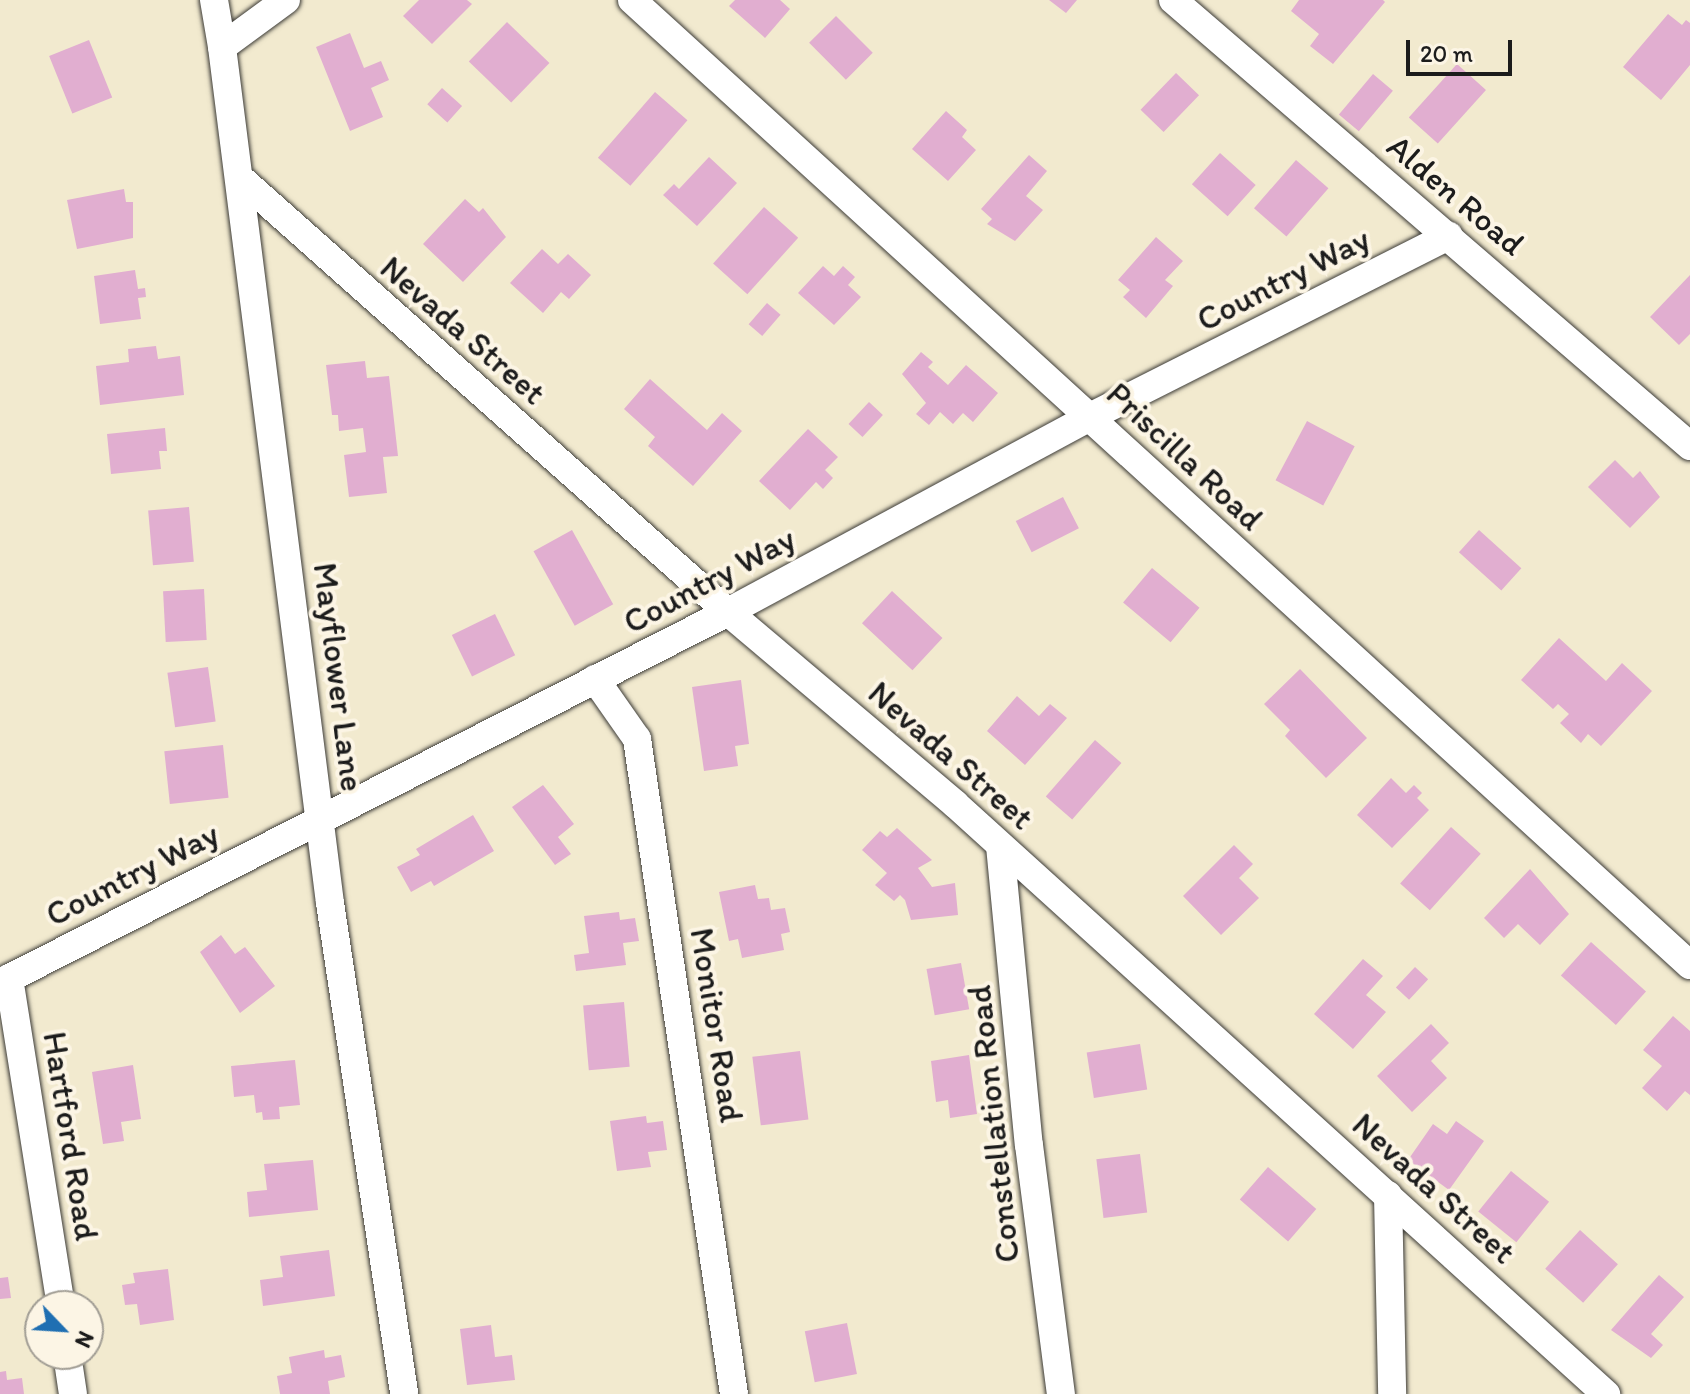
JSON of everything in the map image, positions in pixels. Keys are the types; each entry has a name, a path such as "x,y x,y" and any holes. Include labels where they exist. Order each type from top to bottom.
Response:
{"street":[{"name":"Mayflower Lane","path":"214,0 241,179 320,819 404,1394"},
{"path":"222,47 286,0"},
{"name":"Priscilla Road","path":"632,0 1690,965"},
{"name":"Alden Road","path":"1173,0 1690,446"},
{"name":"Nevada Street","path":"241,179 728,612 1000,846 1606,1394"},
{"name":"Country Way","path":"4,980 728,612 1090,417 1449,236"},
{"name":"Monitor Road","path":"595,679 637,739 734,1394"},
{"name":"Constellation Road","path":"1000,846 1029,1145 1061,1394"},
{"name":"Hartford Road","path":"4,980 58,1290"},
{"path":"1388,1195 1392,1394"},
{"path":"69,1370 73,1394"}],"building":[{"path":"419,0 467,0 472,4 432,44 403,16"},
{"path":"735,0 780,0 790,9 765,38 729,6"},
{"path":"1049,0 1077,0 1066,13"},
{"path":"1299,0 1385,2 1333,64 1310,46 1319,34 1291,11"},
{"path":"1668,14 1682,25 1686,20 1690,23 1690,65 1661,100 1623,67"},
{"path":"836,16 873,53 846,80 809,43"},
{"path":"507,22 549,63 511,103 469,62"},
{"path":"350,33 364,68 381,61 389,80 371,88 383,117 350,131 316,47"},
{"path":"89,40 112,97 72,114 49,56"},
{"path":"1457,64 1486,90 1438,144 1409,118"},
{"path":"1176,73 1199,95 1164,132 1141,110"},
{"path":"1373,74 1393,91 1359,131 1339,115"},
{"path":"442,88 462,106 447,122 427,104"},
{"path":"655,92 687,120 630,186 598,158"},
{"path":"946,111 967,130 962,137 976,150 948,181 912,149"},
{"path":"1220,153 1256,185 1228,216 1192,184"},
{"path":"1029,155 1047,171 1026,196 1043,210 1015,241 987,224 992,219 981,209"},
{"path":"709,157 737,183 697,226 663,195 674,184 679,189"},
{"path":"1296,160 1328,188 1286,237 1254,208"},
{"path":"124,189 126,202 133,202 133,238 77,249 67,200"},
{"path":"465,199 479,212 483,208 506,237 463,282 423,244"},
{"path":"764,207 798,238 747,294 713,263"},
{"path":"1156,237 1183,261 1165,280 1173,286 1146,318 1123,297 1130,290 1118,280"},
{"path":"542,249 558,264 568,254 591,275 569,299 561,292 543,313 510,283"},
{"path":"823,266 834,276 843,266 855,277 848,285 861,297 834,325 798,293"},
{"path":"135,270 138,289 145,288 146,297 138,298 141,319 100,324 94,276"},
{"path":"1690,275 1690,334 1679,345 1650,317"},
{"path":"767,303 781,315 762,336 749,324"},
{"path":"156,346 158,359 180,356 184,395 100,405 96,366 129,362 128,349"},
{"path":"921,352 933,362 928,367 948,385 966,365 998,393 973,422 963,413 953,424 940,412 929,425 916,414 926,403 902,374"},
{"path":"365,361 367,378 389,376 398,456 383,457 387,493 349,497 344,455 366,452 363,428 339,431 338,415 332,415 326,365"},
{"path":"650,379 707,430 722,413 742,431 693,486 648,446 655,437 624,409"},
{"path":"869,402 883,415 862,437 849,424"},
{"path":"1307,421 1355,446 1323,506 1276,480"},
{"path":"165,428 167,451 159,451 161,469 111,474 107,434"},
{"path":"808,429 838,457 825,470 833,478 823,489 816,482 790,510 759,481"},
{"path":"1615,460 1633,478 1640,471 1660,497 1630,528 1588,487"},
{"path":"1063,497 1079,528 1032,552 1016,521"},
{"path":"189,507 194,562 153,565 148,511"},
{"path":"572,530 613,604 575,626 534,551"},
{"path":"1479,530 1521,568 1501,590 1459,552"},
{"path":"1152,568 1199,608 1171,642 1123,602"},
{"path":"204,589 207,640 166,642 163,591"},
{"path":"892,591 942,638 912,670 862,623"},
{"path":"495,614 515,655 472,676 452,635"},
{"path":"1559,638 1606,681 1622,663 1652,691 1601,746 1588,734 1581,743 1560,723 1569,714 1558,704 1553,709 1521,680"},
{"path":"208,667 216,721 175,727 167,673"},
{"path":"1300,669 1367,738 1326,778 1285,736 1290,730 1264,704"},
{"path":"741,680 749,744 735,746 738,766 704,771 692,687"},
{"path":"1017,696 1039,716 1050,704 1067,718 1025,765 987,731"},
{"path":"1095,740 1121,763 1072,820 1046,797"},
{"path":"223,745 229,798 170,804 164,751"},
{"path":"1391,778 1406,793 1414,785 1422,793 1417,798 1429,810 1392,848 1357,815"},
{"path":"543,785 574,824 558,837 571,854 555,865 512,807"},
{"path":"473,815 494,851 434,886 431,881 411,892 397,867 420,855 416,849"},
{"path":"1451,827 1481,854 1430,910 1400,883"},
{"path":"897,828 932,860 918,868 932,887 955,883 958,915 911,920 905,900 900,895 894,901 875,885 887,873 862,850 880,831 887,837"},
{"path":"1234,845 1253,864 1239,878 1259,898 1221,935 1183,896"},
{"path":"1530,869 1569,914 1540,945 1518,924 1504,938 1484,918"},
{"path":"755,885 758,899 769,898 771,910 785,908 790,932 781,934 784,950 742,958 738,939 729,941 719,892"},
{"path":"619,912 620,920 635,918 639,941 623,943 626,965 576,971 574,955 589,953 584,916"},
{"path":"221,935 235,954 245,947 275,986 240,1013 200,952"},
{"path":"1591,942 1646,992 1616,1025 1561,975"},
{"path":"1363,959 1383,976 1366,995 1386,1012 1353,1049 1314,1014"},
{"path":"961,963 969,1009 935,1015 927,969"},
{"path":"1415,967 1428,979 1409,1000 1396,987"},
{"path":"624,1002 630,1067 589,1070 583,1006"},
{"path":"1673,1016 1690,1031 1690,1095 1685,1091 1667,1111 1642,1088 1662,1066 1643,1050"},
{"path":"1431,1024 1449,1043 1431,1061 1447,1078 1412,1112 1377,1076"},
{"path":"1140,1044 1147,1089 1094,1098 1087,1052"},
{"path":"800,1051 808,1119 761,1125 752,1057"},
{"path":"969,1055 977,1114 950,1118 948,1100 936,1102 931,1061"},
{"path":"295,1060 300,1105 279,1107 280,1119 263,1120 262,1112 256,1113 254,1095 234,1097 231,1066"},
{"path":"133,1065 141,1119 121,1122 124,1141 103,1144 92,1072"},
{"path":"646,1116 647,1123 663,1121 667,1150 648,1152 651,1167 617,1171 610,1121"},
{"path":"1456,1121 1484,1141 1449,1190 1408,1160 1433,1124 1447,1134"},
{"path":"1140,1154 1147,1213 1104,1218 1096,1159"},
{"path":"313,1160 318,1210 249,1217 247,1192 267,1190 264,1164"},
{"path":"1268,1167 1316,1209 1288,1241 1240,1199"},
{"path":"1511,1171 1549,1202 1516,1242 1478,1211"},
{"path":"1580,1230 1618,1264 1583,1303 1545,1269"},
{"path":"329,1250 335,1296 263,1306 260,1280 283,1277 280,1256"},
{"path":"168,1269 174,1320 140,1325 137,1304 125,1305 122,1285 135,1283 133,1273"},
{"path":"1659,1275 1684,1297 1651,1334 1663,1345 1651,1358 1611,1330"},
{"path":"8,1277 11,1298 0,1299 0,1278"},
{"path":"847,1323 857,1374 815,1382 805,1331"},
{"path":"491,1325 495,1357 512,1355 515,1380 467,1385 460,1329"},
{"path":"324,1350 325,1358 341,1355 345,1377 328,1381 330,1394 280,1394 277,1376 292,1373 289,1357"},
{"path":"6,1371 7,1380 22,1378 24,1394 0,1394 0,1372"}]}
